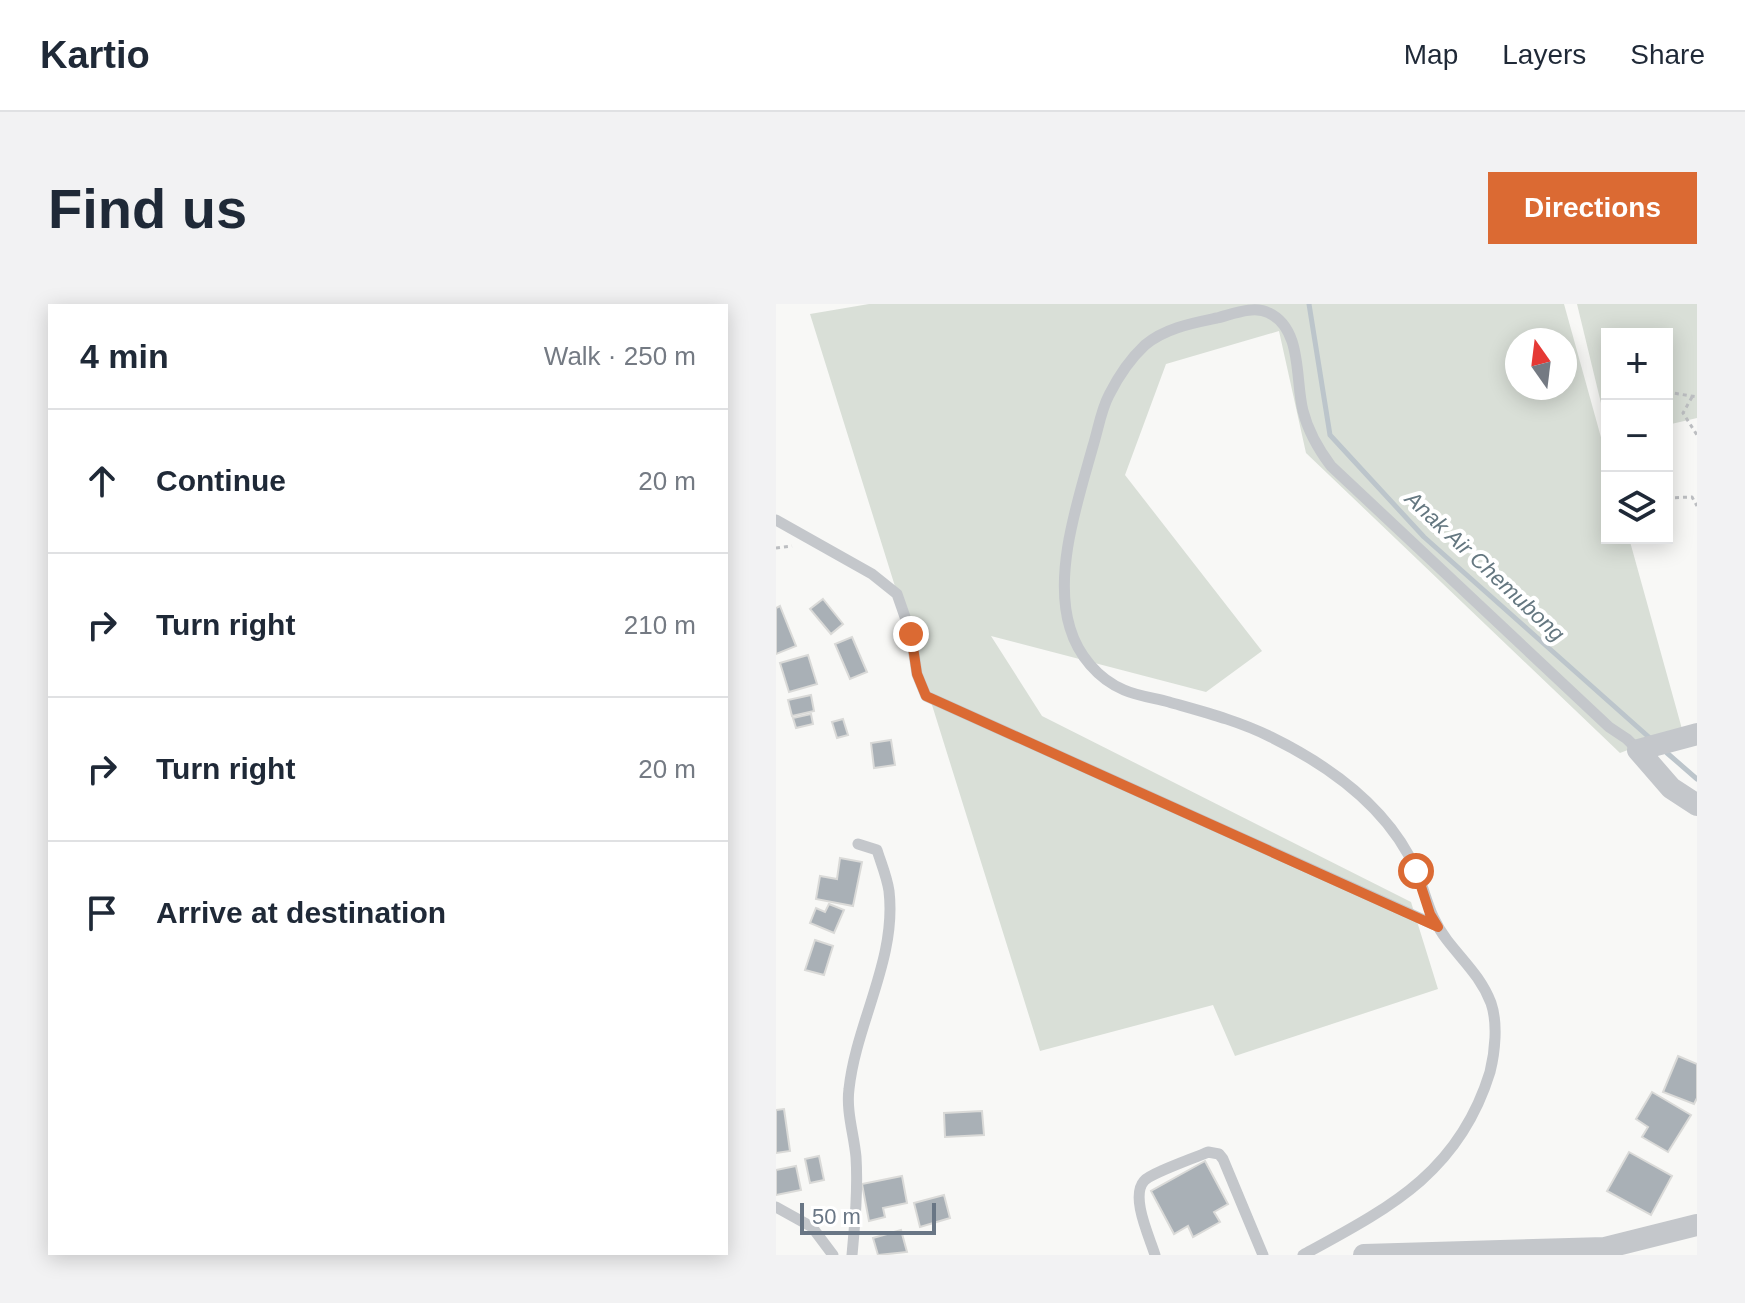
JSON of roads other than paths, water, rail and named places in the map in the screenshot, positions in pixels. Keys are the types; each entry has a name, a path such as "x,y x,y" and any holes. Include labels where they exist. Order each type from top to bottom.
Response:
{"street":[{"path":"1697,734 1638,750 1671,788 1697,805"},
{"path":"1364,1255 1605,1248 1697,1225"}],"lane":[{"path":"1303,1255 1388,1208 1443,1161 1464,1130 1485,1089 1495,1056 1493,1008 1476,972 1430,914 1416,871 1395,834 1366,800 1341,779 1272,737 1225,717 1122,690 1088,665 1070,629 1065,603 1066,563 1074,511 1108,397 1130,361 1149,342 1179,327 1251,309 1269,312 1284,324 1293,343 1303,412 1319,449 1331,466 1609,727 1638,750"},
{"path":"776,520 872,574 897,594 911,634 917,674 926,696 1438,927"},
{"path":"852,1255 856,1171 848,1094 853,1054 872,998 888,934 889,890 877,850 858,844"},
{"path":"1155,1255 1139,1203 1139,1191 1145,1180 1208,1152 1219,1154 1223,1159 1263,1255"},
{"path":"776,1207 812,1227 833,1255"}],"waterway":[{"name":"Anak Air Chemubong","path":"1309,304 1330,435 1424,537 1651,739"},
{"name":"Anak Air Chemubong","path":"1667,753 1697,779"}]}
